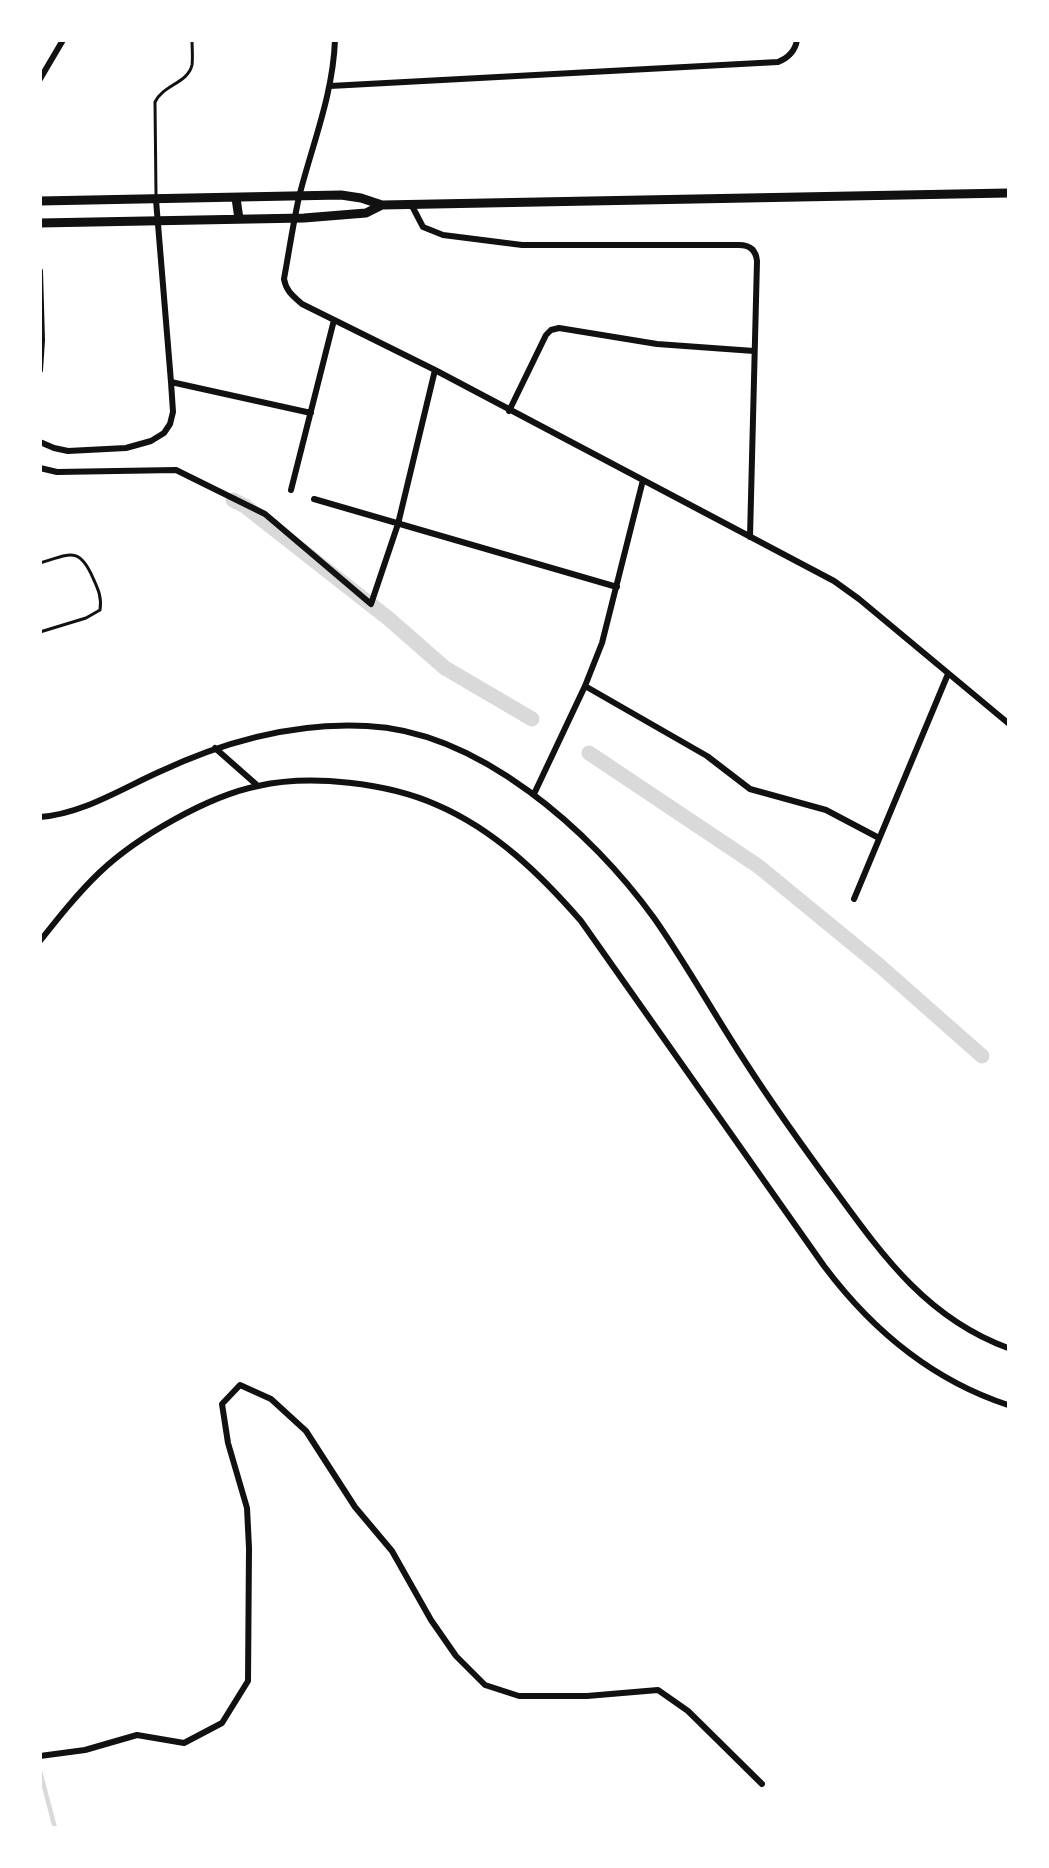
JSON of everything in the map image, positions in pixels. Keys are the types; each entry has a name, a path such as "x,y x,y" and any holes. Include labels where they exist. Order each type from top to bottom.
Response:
{"main road":[{"path":"40,223 350,216 366,213 382,205 410,203 1008,193"},
{"path":"40,201 341,195 361,198 382,205"},
{"path":"236,198 238,219"}],"street":[{"path":"40,79 63,40"},
{"path":"335,40 330,86 295,218 284,279 286,288 302,304 435,370 834,581 859,599 1008,723"},
{"path":"330,86 778,62 789,58 796,47 797,40"},
{"path":"40,442 68,451 126,448 151,441 164,433 170,424 173,412 156,200"},
{"path":"410,203 423,227 443,235 501,243 522,245 746,245 753,249 758,261 750,537"},
{"path":"40,271 42,329 40,370"},
{"path":"291,490 334,320"},
{"path":"509,411 546,335 551,330 559,328 657,344 754,351"},
{"path":"40,468 57,472 176,470 265,514 371,604 398,524 435,370"},
{"path":"171,382 311,413"},
{"path":"534,794 585,686 602,644 643,480"},
{"path":"314,498 617,587"},
{"path":"854,899 948,674"},
{"path":"585,686 707,756 750,789 826,810 879,838"},
{"path":"40,817 61,814 81,807 215,748 268,733 303,728 337,725 372,726 428,737 459,748 489,764 534,794 614,869 654,919 746,1064 804,1148 878,1248 909,1283 938,1311 966,1329 1008,1348"},
{"path":"215,748 258,786"},
{"path":"40,941 83,890 120,855 179,818 219,799 258,786 291,782 329,782 397,790 438,805 507,847 536,872 581,921 817,1257 861,1312 924,1365 956,1383 1008,1405"},
{"path":"40,1756 85,1750 136,1735 184,1743 222,1723 248,1681 247,1508 228,1443 222,1404 240,1385 271,1399 306,1431 355,1508 392,1551 430,1620 456,1656 485,1685 519,1696 587,1696 657,1690 688,1711 762,1784"}],"lane":[{"path":"156,200 155,102 159,94 189,73 192,64 192,40"},
{"path":"40,563 64,556 81,557 87,563 100,594 101,603 100,610 86,618 40,632"}],"waterway":[{"path":"233,500 245,506 389,619 445,668 532,719"},
{"path":"589,753 758,866 880,966 982,1056"},
{"path":"40,1771 55,1828"}]}
